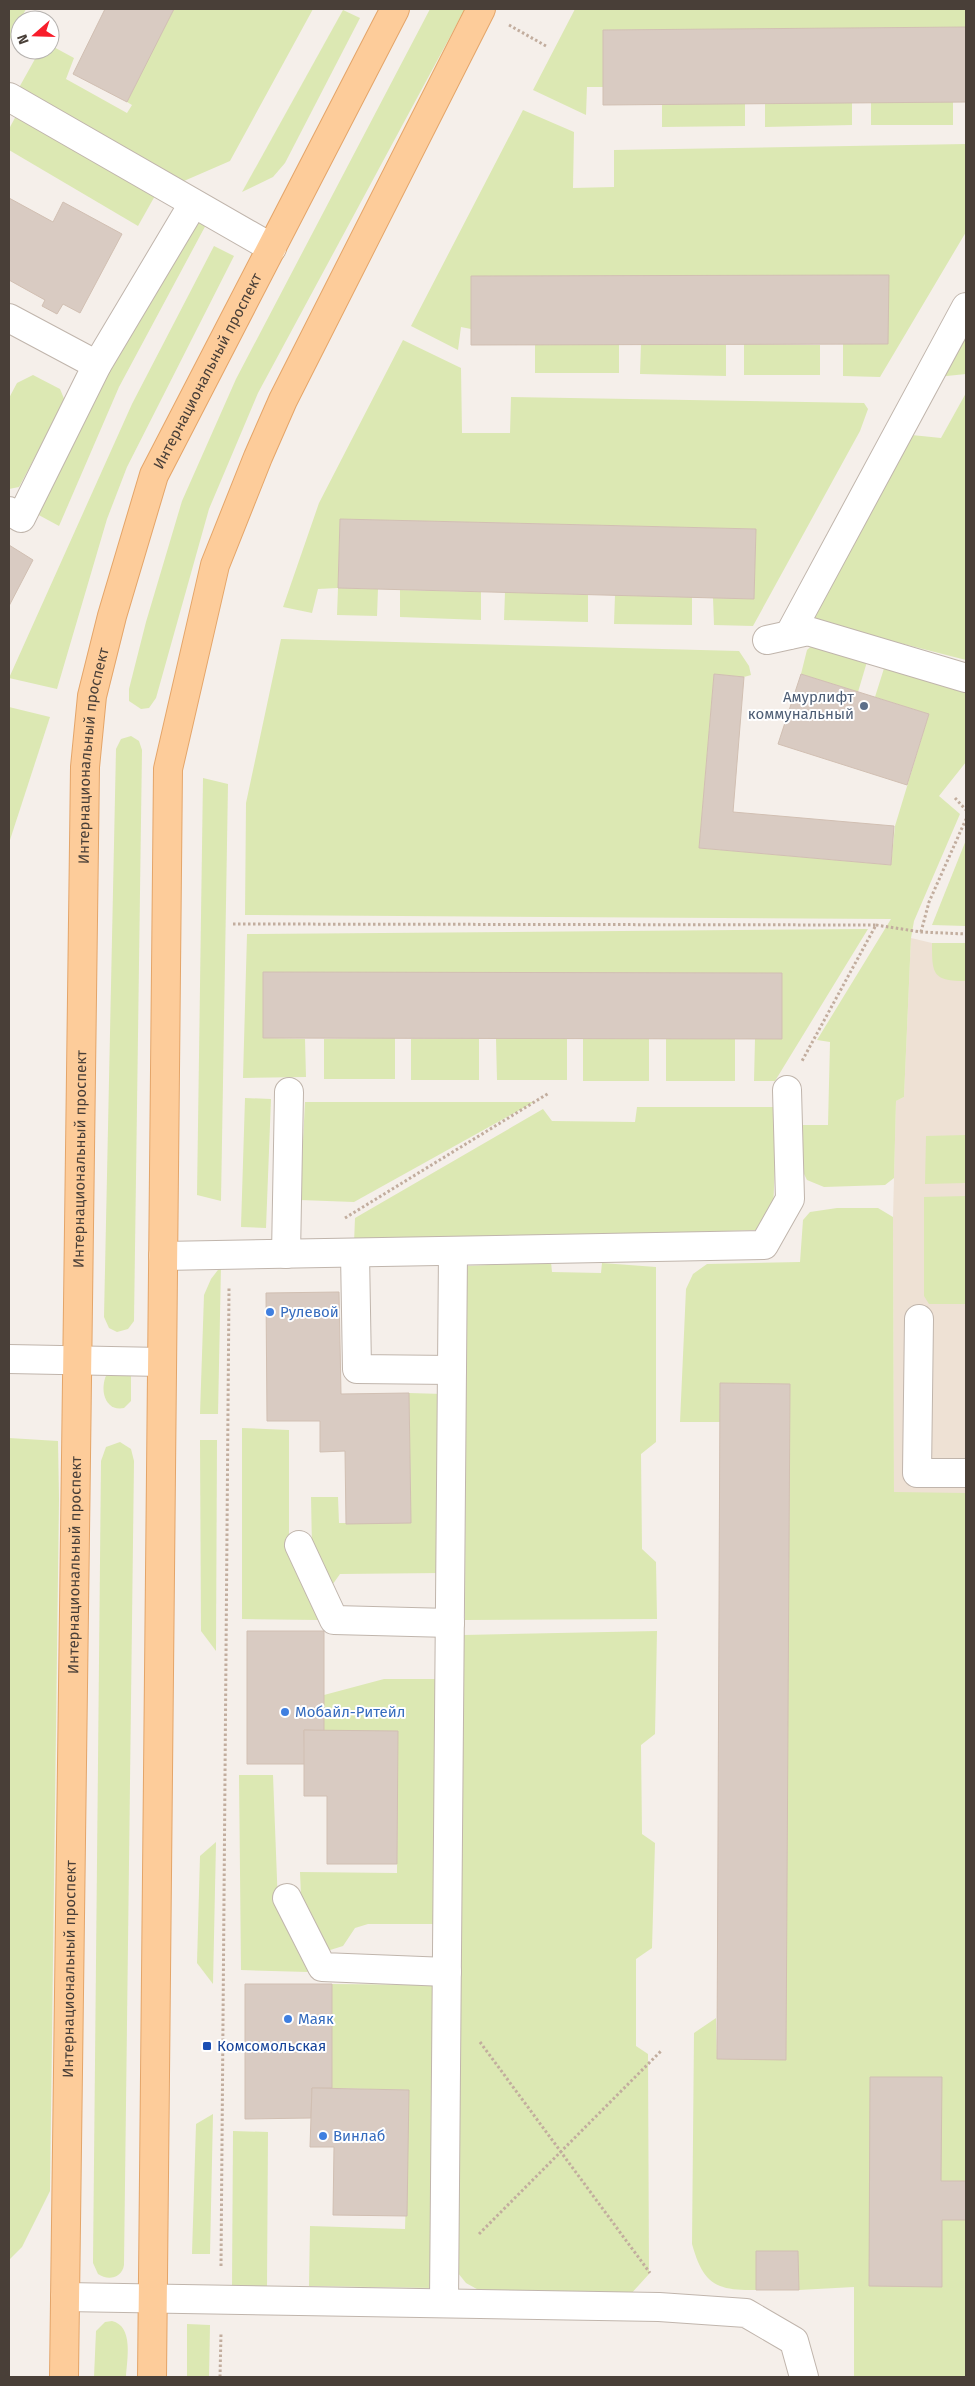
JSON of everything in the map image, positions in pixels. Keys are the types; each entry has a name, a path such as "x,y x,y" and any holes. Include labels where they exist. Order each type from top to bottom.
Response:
{"main road":[{"name":"Интернациональный проспект","path":"64,2377 85,767 92,696 112,616 154,475 395,9"},
{"path":"152,2377 168,769 216,565 258,457 283,400 481,9"}],"street":[{"path":"9,97 192,204 272,248"},
{"path":"9,511 21,518 97,365 192,204"},
{"path":"966,307 778,638 808,631 966,678"},
{"path":"9,318 97,365"},
{"path":"163,1256 764,1245 790,1199 786,1090"},
{"path":"286,1254 289,1092"},
{"path":"444,2302 453,1252"},
{"path":"355,1253 357,1369 452,1370"},
{"path":"919,1319 917,1473 966,1473"},
{"path":"9,1359 162,1362"},
{"path":"299,1545 334,1620 450,1623"},
{"path":"287,1898 322,1967 447,1984"},
{"path":"65,2297 659,2306 746,2313 794,2341 804,2377"}],"path":[{"path":"481,9 546,46"},
{"path":"955,798 966,810"},
{"path":"921,932 929,902 966,819"},
{"path":"233,924 876,925 921,932 966,934"},
{"path":"786,1090 876,925"},
{"path":"337,1223 549,1092"},
{"path":"220,2377 230,1254"},
{"path":"447,1984 561,2152 653,2277"},
{"path":"445,2268 662,2050"}],"shaded area":[{"path":"911,938 932,943 966,943 966,1652 894,1492 893,1217 896,1101 904,1097"}],"green space":[{"path":"9,9 26,9 10,10 9,41"},
{"path":"174,9 313,9 230,161 177,184 16,93 34,60 60,60 60,50 74,58 66,79 127,113 132,105 127,102"},
{"path":"430,9 465,9 258,393 209,509 156,698 149,708 141,709 129,701 129,689 146,622 182,501 236,379"},
{"path":"575,9 966,9 966,27 603,30 603,87 587,87 586,115 533,90"},
{"path":"343,10 360,18 285,163 273,177 242,192"},
{"path":"852,102 852,125 765,127 765,104"},
{"path":"871,102 953,102 953,125 871,125"},
{"path":"662,104 745,104 745,126 662,127"},
{"path":"523,110 574,132 573,188 614,187 614,150 966,144 966,232 880,377 843,376 843,344 888,344 888,275 471,276 471,329 461,327 458,350 411,326"},
{"path":"18,112 156,194 138,226 9,150 9,129"},
{"path":"194,213 208,221 119,387 59,526 35,513 101,370"},
{"path":"214,246 234,256 127,467 107,519 57,689 9,678 132,404"},
{"path":"966,335 966,374 937,377"},
{"path":"403,340 461,368 462,433 510,433 511,397 864,403 868,409 860,431 753,626 714,625 713,598 754,599 756,529 340,519 338,588 318,589 312,613 283,607 319,503"},
{"path":"535,344 619,344 619,373 535,373"},
{"path":"641,344 726,345 726,376 640,374"},
{"path":"744,344 820,345 820,375 744,375"},
{"path":"33,375 60,389 65,401 19,487 9,489 9,398 17,383"},
{"path":"966,393 966,660 802,618 902,434 941,438"},
{"path":"338,588 378,589 377,616 337,615"},
{"path":"400,590 481,592 481,620 400,617"},
{"path":"505,592 588,595 588,622 504,620"},
{"path":"615,595 692,597 692,625 614,624"},
{"path":"281,639 739,651 749,666 751,675 744,677 714,674 699,848 891,865 895,826 929,714 875,697 886,662 966,689 966,762 939,796 960,814 914,921 911,938 904,1097 896,1101 894,1178 885,1185 824,1187 807,1180 800,1166 798,1125 828,1125 830,1042 817,1040 891,919 245,915 246,803"},
{"path":"816,642 869,655 858,692 801,674 807,650"},
{"path":"9,707 50,717 9,843"},
{"path":"131,736 139,741 142,750 134,1321 128,1329 117,1332 109,1328 104,1317 116,749 121,739"},
{"path":"203,778 228,784 221,1201 197,1195"},
{"path":"966,840 966,926 932,925"},
{"path":"868,929 775,1081 754,1081 755,1039 782,1039 782,973 263,973 264,1038 305,1039 306,1077 243,1078 247,934"},
{"path":"932,943 966,943 966,981 946,979 936,974"},
{"path":"395,1038 395,1079 324,1079 324,1039"},
{"path":"411,1039 479,1039 479,1080 411,1080"},
{"path":"496,1039 567,1039 567,1080 497,1080"},
{"path":"583,1039 649,1039 649,1081 583,1081"},
{"path":"666,1039 735,1039 735,1081 666,1081"},
{"path":"245,1098 271,1099 266,1228 241,1227"},
{"path":"305,1102 534,1102 354,1202 300,1200"},
{"path":"637,1107 777,1107 773,1214 767,1224 756,1230 354,1243 355,1218 543,1109 552,1121 635,1122"},
{"path":"966,1135 966,1183 925,1184 926,1136"},
{"path":"966,1196 966,1304 929,1304 924,1296 924,1197"},
{"path":"837,1208 878,1208 893,1217 894,1492 966,1493 966,2377 854,2377 854,2287 799,2290 798,2251 756,2251 756,2290 730,2289 713,2282 706,2276 696,2257 692,2244 694,2033 716,2018 717,2059 786,2059 790,1384 721,1422 680,1422 686,1289 693,1274 707,1264 800,1262 803,1220 810,1212"},
{"path":"551,1262 552,1272 601,1273 602,1263 656,1267 656,1442 641,1454 642,1549 656,1562 657,1619 465,1620 466,1266"},
{"path":"221,1266 218,1414 200,1414 204,1295 211,1279"},
{"path":"129,1371 131,1377 131,1401 124,1408 111,1406 107,1402 104,1391 105,1378 108,1372"},
{"path":"409,1393 443,1394 442,1573 340,1574 330,1588 312,1548 311,1497 338,1497 339,1523 411,1523"},
{"path":"242,1428 289,1430 289,1550 320,1620 242,1619"},
{"path":"9,1438 58,1441 59,1499 50,2191 22,2247 9,2260"},
{"path":"200,1440 217,1440 216,1651 201,1631"},
{"path":"120,1442 131,1449 134,1461 124,2265 118,2275 110,2278 98,2274 93,2263 101,1461 106,1447"},
{"path":"657,1631 655,1734 641,1745 642,1834 655,1843 652,1948 636,1959 636,2046 648,2054 649,2274 629,2296 484,2293 466,2283 458,2273 463,1635"},
{"path":"384,1679 440,1679 437,1924 368,1924 355,1928 343,1946 327,1951 301,1896 300,1872 397,1873 398,1731 324,1731 324,1695"},
{"path":"239,1775 273,1775 278,1905 308,1972 241,1970"},
{"path":"216,1842 213,1984 197,1963 200,1856"},
{"path":"332,1984 437,1985 433,2288 309,2286 310,2226 405,2229 409,2090 332,2088"},
{"path":"213,2114 210,2254 192,2254 196,2124"},
{"path":"233,2131 268,2132 267,2287 232,2287"},
{"path":"112,2321 124,2329 128,2344 126,2377 94,2377 96,2331 105,2322"},
{"path":"187,2324 210,2325 209,2377 187,2377"}],"building":[{"path":"105,9 174,9 127,102 73,74"},
{"path":"966,27 966,102 603,105 603,30"},
{"path":"9,198 53,222 63,202 122,234 80,313 63,304 57,314 42,306 45,300 9,280"},
{"path":"889,275 888,344 471,345 471,276"},
{"path":"340,519 756,529 754,599 338,588"},
{"path":"9,545 33,560 9,606"},
{"path":"714,674 744,677 733,812 894,826 891,865 699,848"},
{"path":"801,674 929,714 907,785 778,744"},
{"path":"263,972 782,973 782,1039 263,1038"},
{"path":"339,1292 341,1394 409,1393 411,1523 346,1524 345,1451 320,1452 320,1421 267,1421 266,1293"},
{"path":"720,1383 790,1384 786,2060 717,2059"},
{"name":"Мобайл-Ритейл","path":"247,1631 324,1631 324,1731 304,1730 305,1764 247,1764"},
{"path":"304,1730 398,1731 397,1864 327,1864 327,1796 304,1796"},
{"name":"Маяк","path":"245,1984 332,1984 332,2088 312,2088 311,2118 245,2119"},
{"path":"870,2077 942,2077 941,2181 966,2181 966,2220 942,2220 942,2287 869,2286"},
{"path":"312,2088 409,2090 407,2216 333,2215 334,2147 310,2147"},
{"path":"756,2251 798,2251 799,2290 756,2290"}],"place":[{"name":"Амурлифт коммунальный","path":"864,706"},
{"name":"Рулевой","path":"270,1312"},
{"name":"Мобайл-Ритейл","path":"285,1712"},
{"name":"Маяк","path":"288,2019"},
{"name":"Комсомольская","path":"207,2046"},
{"name":"Винлаб","path":"323,2136"}]}
